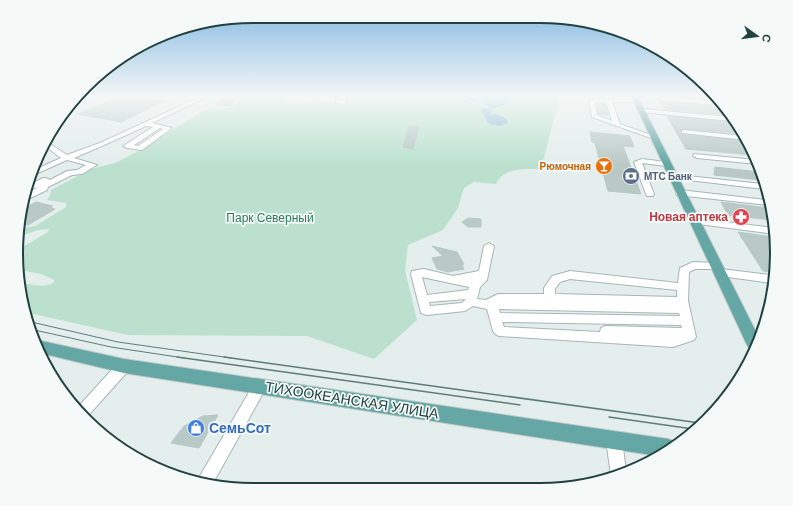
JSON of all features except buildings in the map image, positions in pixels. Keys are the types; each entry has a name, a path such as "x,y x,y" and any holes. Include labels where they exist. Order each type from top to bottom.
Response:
{"main road":[{"path":"645,119 753,340"},
{"name":"ТИХООКЕАНСКАЯ УЛИЦА","path":"44,348 124,366 663,447"}],"street":[{"path":"38,172 156,119"},
{"path":"600,119 617,126 653,137"},
{"path":"614,119 617,126"},
{"path":"112,138 133,144 162,127 144,124"},
{"path":"684,132 739,137"},
{"path":"32,190 44,186 86,163 66,158 49,146"},
{"path":"697,156 750,161"},
{"path":"650,194 638,162 642,161 666,164"},
{"path":"32,189 73,171"},
{"path":"672,176 760,187"},
{"path":"719,182 730,198"},
{"path":"31,195 44,188 44,186"},
{"path":"680,193 765,203"},
{"path":"694,221 769,230"},
{"path":"472,288 489,246"},
{"path":"688,327 683,305 684,270 693,265 769,279"},
{"path":"472,288 424,303 416,274 426,274 472,288 492,305 683,305"},
{"path":"550,297 549,288 556,279 570,275 683,287"},
{"path":"683,305 550,297 498,298 491,301 498,329 688,327"},
{"path":"495,317 688,327"},
{"path":"85,410 124,366"},
{"path":"207,479 260,386"},
{"path":"614,440 618,469"}],"green space":[{"name":"Парк Северный","path":"191,119 554,119 541,169 521,169 509,172 504,174 496,184 474,182 464,188 458,208 443,230 408,245 405,271 417,320 374,359 307,336 128,335 31,314 25,284 43,286 54,282 54,280 41,274 23,271 23,247 48,232 49,229 39,230 23,235 24,228 35,226 66,207 66,203 47,200 51,190 91,169 115,163 140,150"}],"water":[{"path":"486,119 506,119 508,123 499,126 489,124"}],"tram line":[{"path":"34,323 118,342 231,358"},
{"path":"36,330 111,347 182,358"},
{"path":"177,357 182,358"},
{"path":"224,357 696,422"},
{"path":"182,358 520,405"},
{"path":"609,417 689,428"}],"place":[{"name":"Рюмочная","path":"604,166"},
{"name":"МТС Банк","path":"631,176"},
{"name":"Новая аптека","path":"741,217"},
{"name":"СемьСот","path":"196,428"}]}
